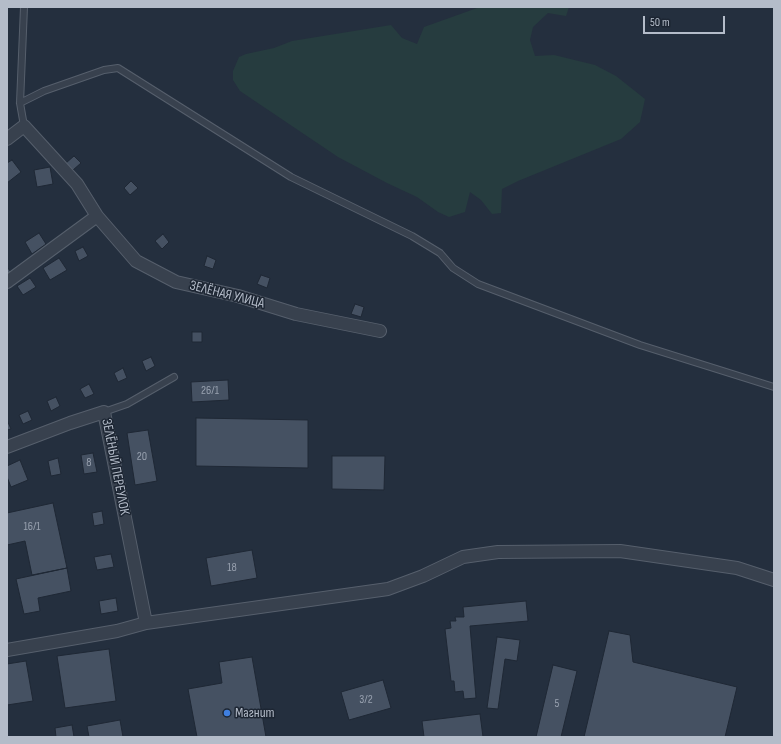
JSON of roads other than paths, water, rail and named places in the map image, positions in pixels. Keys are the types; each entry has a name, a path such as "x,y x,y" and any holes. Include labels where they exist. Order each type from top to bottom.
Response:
{"street":[{"path":"7,139 24,126"},
{"name":"ЗЕЛЁНАЯ УЛИЦА","path":"24,126 77,184 97,216 136,261 176,282 238,296 296,314 380,332"},
{"path":"7,282 97,216"},
{"name":"ЗЕЛЁНЫЙ ПЕРЕУЛОК","path":"7,447 104,412 146,623"},
{"path":"7,650 118,631 146,623 388,589 423,576 463,557 498,552 620,551 737,568 774,580"}],"lane":[{"path":"24,7 20,103 24,126"},
{"path":"20,103 44,91 104,70 118,68 291,177 412,236 440,253 453,268 478,284 640,345 774,387"},
{"path":"104,412 127,404 174,377"}],"place":[{"name":"Магнит","path":"227,713"}]}
